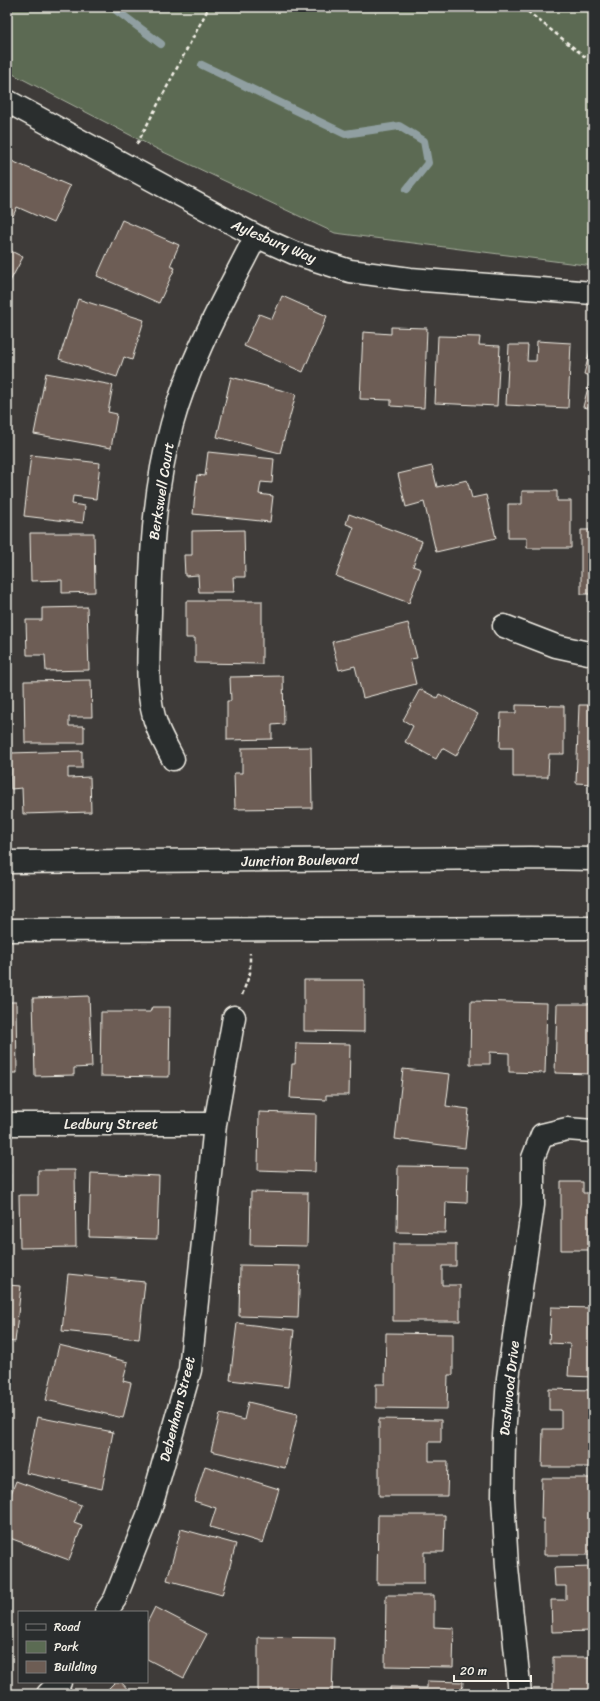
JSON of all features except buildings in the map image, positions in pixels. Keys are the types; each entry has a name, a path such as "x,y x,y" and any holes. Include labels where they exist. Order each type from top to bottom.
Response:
{"street":[{"name":"Aylesbury Way","path":"7,101 256,236 294,253 350,271 410,279 593,293"},
{"name":"Berkswell Court","path":"173,759 157,728 149,676 151,557 161,470 172,423 187,380 205,338 256,236"},
{"path":"504,626 556,646 593,654"},
{"name":"Junction Boulevard","path":"7,862 522,858 593,859"},
{"path":"7,930 593,928"},
{"name":"Debenham Street","path":"107,1611 114,1599 150,1510 190,1370 215,1124 234,1017"},
{"name":"Ledbury Street","path":"7,1124 215,1124"},
{"name":"Dashwood Drive","path":"520,1694 507,1567 503,1497 504,1436 508,1378 533,1205 533,1158 542,1135 567,1129 593,1131"},
{"path":"48,1694 59,1683"}],"path":[{"path":"128,167 140,135 209,7"},
{"path":"522,7 593,63"},
{"path":"234,1017 250,973 249,928"}],"green space":[{"path":"7,7 593,7 593,266 335,233 157,149 7,71"}],"waterway":[{"path":"112,7 161,44"},
{"path":"202,65 345,134 399,126 424,141 428,163 407,189"}]}
